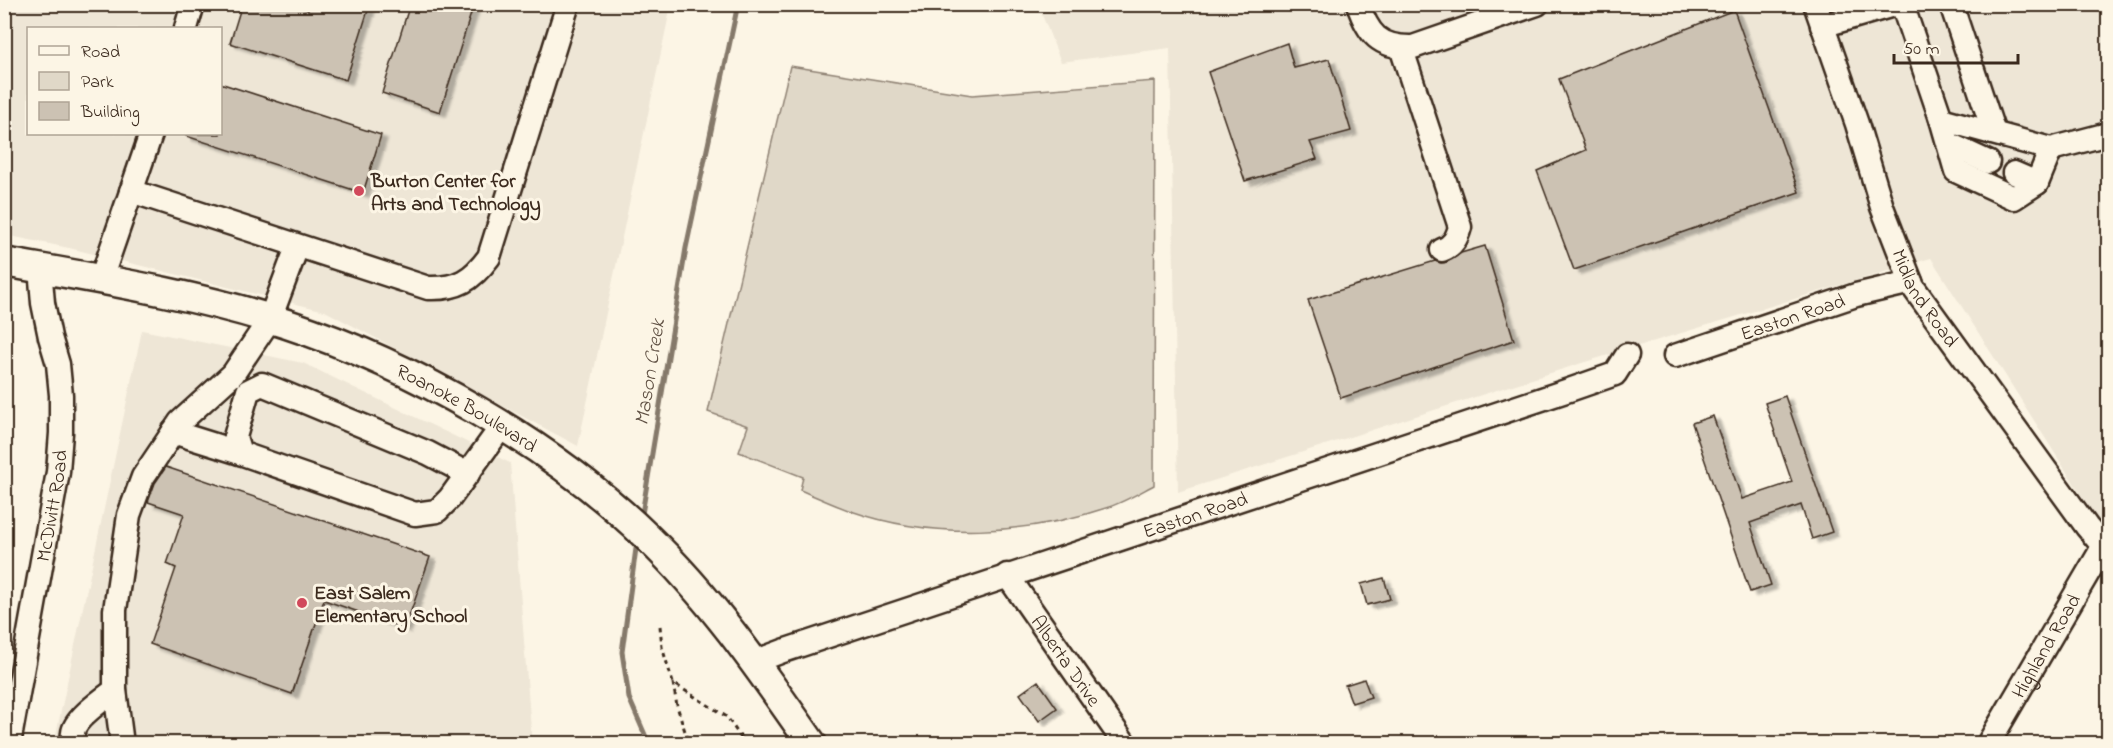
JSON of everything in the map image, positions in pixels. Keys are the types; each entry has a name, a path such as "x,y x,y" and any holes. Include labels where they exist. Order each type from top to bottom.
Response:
{"main road":[{"name":"Roanoke Boulevard","path":"4,262 101,279 270,319 374,358 429,384 502,426 551,458 601,496 646,536 714,609 812,744"}],"street":[{"path":"186,27 193,4"},
{"path":"131,191 297,247 429,288 456,285 478,272 489,257 495,242 568,4"},
{"path":"1358,4 1365,26 1374,36 1383,42 1401,47 1413,47 1537,4"},
{"name":"Midland Road","path":"1815,4 1857,124 1882,207 1911,282 2080,518 2107,544"},
{"path":"1822,26 1900,4 1941,119 1956,171 2014,198 2037,183 2052,149"},
{"path":"1951,4 1994,133"},
{"path":"1401,47 1460,227 1458,237 1442,250"},
{"path":"1941,119 2052,149 2109,134"},
{"path":"101,279 151,135"},
{"path":"1949,144 1988,162"},
{"path":"2014,173 2037,183"},
{"path":"122,744 115,690 116,610 129,515 143,477 180,422 233,374 270,319 297,247"},
{"name":"McDivitt Road","path":"9,744 58,472 61,433 58,364 43,303 40,268"},
{"name":"Easton Road","path":"1675,356 1856,296 1911,282"},
{"name":"Easton Road","path":"754,662 1007,575 1615,374 1627,356"},
{"path":"240,453 235,437 248,391 262,384 428,453 468,474"},
{"path":"173,432 415,514 437,510 450,498 502,426"},
{"name":"Highland Road","path":"1988,744 2107,544"},
{"name":"Alberta Drive","path":"1007,575 1125,744"},
{"path":"74,744 72,732 78,722 98,702 115,690"}],"path":[{"path":"660,626 662,647 689,744"},
{"path":"673,683 727,717 743,741"}],"shaded area":[{"name":"Burton Center for Arts and Technology","path":"4,5 671,5 578,446 325,311 69,248 5,235"},
{"path":"1038,5 2108,5 2108,537 1931,258 1585,362 1178,492 1170,48 1061,62"},
{"name":"East Salem Elementary School","path":"142,330 303,363 510,463 532,743 54,744"}],"green space":[{"path":"790,66 972,95 1155,81 1154,485 1109,507 1045,524 1013,528 947,530 915,527 845,509 800,490 803,477 739,452 748,426 708,412"}],"building":[{"path":"242,4 292,4 308,10 310,4 370,4 346,80 230,43"},
{"path":"410,4 474,4 440,112 382,93"},
{"path":"1734,10 1799,192 1574,270 1537,171 1586,150 1559,79"},
{"path":"1287,43 1294,68 1329,59 1351,131 1310,142 1317,159 1245,181 1208,72"},
{"path":"222,84 381,135 363,193 186,136 222,135"},
{"path":"1485,246 1514,340 1341,398 1308,300 1435,261 1447,262 1461,253"},
{"path":"1785,396 1832,532 1812,539 1801,505 1750,523 1771,585 1750,592 1692,423 1713,416 1742,499 1792,482 1765,403"},
{"path":"166,467 430,557 405,628 324,600 292,694 150,644 176,568 167,564 184,514 148,502 155,483"},
{"path":"1384,578 1390,599 1367,605 1361,584"},
{"path":"1364,679 1371,697 1352,703 1345,685"},
{"path":"1038,681 1057,708 1039,721 1020,694"}],"waterway":[{"name":"Mason Creek","path":"641,520 686,248 738,4"},
{"name":"Mason Creek","path":"637,541 622,652 629,698 649,744"}],"place":[{"name":"Burton Center for Arts and Technology","path":"359,191"},
{"name":"East Salem Elementary School","path":"302,603"}]}
